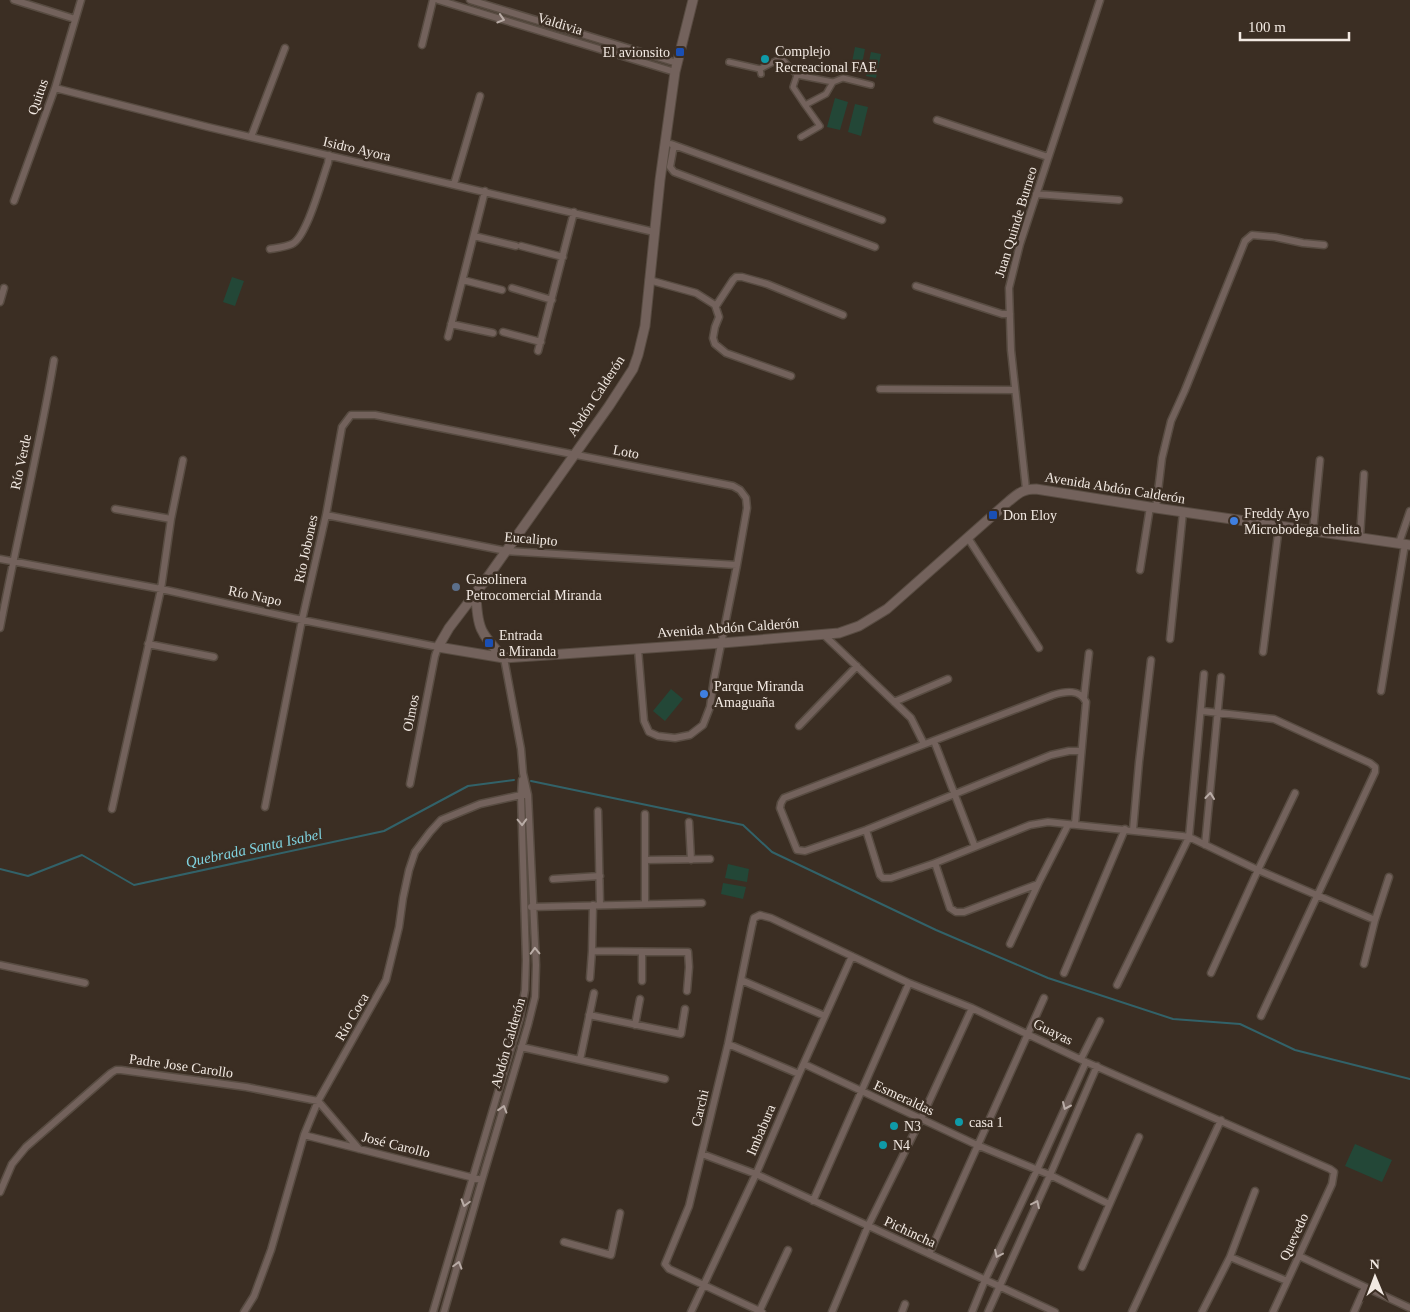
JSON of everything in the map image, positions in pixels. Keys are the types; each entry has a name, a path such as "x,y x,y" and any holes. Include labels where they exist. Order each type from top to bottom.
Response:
{"street":[{"path":"14,0 75,19"},
{"name":"Quitus","path":"14,201 55,88 81,0"},
{"path":"422,45 433,0"},
{"name":"Valdivia","path":"438,0 676,67"},
{"name":"Valdivia","path":"470,0 676,67"},
{"name":"Abdón Calderón","path":"438,647 449,628 476,594 609,406 632,369 638,355 643,336 650,280 660,176 669,144 676,67 693,0"},
{"name":"Juan Quinde Burneo","path":"1026,489 1011,350 1009,288 1020,244 1100,0"},
{"path":"475,11 478,2"},
{"path":"251,137 285,48"},
{"path":"729,62 761,72 780,58 797,75 833,82 843,78 871,84"},
{"path":"797,75 793,87 820,126 801,137"},
{"path":"805,105 826,94 833,82"},
{"name":"Isidro Ayora","path":"55,88 251,137 654,232"},
{"path":"454,184 480,96"},
{"path":"937,120 1048,157"},
{"path":"672,170 670,167 669,144 882,220"},
{"path":"270,249 293,244 300,237 306,226 330,155"},
{"path":"660,176 672,170 875,247"},
{"path":"448,337 486,191"},
{"path":"1036,194 1119,200"},
{"path":"538,351 574,212"},
{"path":"1140,570 1171,421 1245,241 1252,235 1324,246"},
{"path":"474,236 563,257"},
{"path":"716,306 733,280 736,277 742,277 767,284 843,315"},
{"path":"463,280 502,290"},
{"path":"650,280 696,293 716,306 719,317 713,338 715,344 726,353 791,376"},
{"path":"916,286 1002,314 1010,314"},
{"path":"0,302 4,288"},
{"path":"512,288 552,300"},
{"path":"451,324 493,333"},
{"path":"503,332 541,342"},
{"name":"Río Verde","path":"0,628 54,360"},
{"path":"880,389 1015,390"},
{"name":"Loto","path":"351,416 376,415 733,486 740,490 746,498 747,508 710,707 703,725 690,735 675,738 658,736 649,732 644,721 638,649"},
{"name":"Río Jobones","path":"266,807 302,620 326,515 342,427 351,416"},
{"path":"112,809 161,589 171,519 183,460"},
{"path":"1313,530 1320,460"},
{"path":"1360,537 1364,474"},
{"name":"Avenida Abdón Calderón","path":"504,658 824,635 859,626 887,610 1017,494 1026,489 1405,544"},
{"path":"115,509 171,519"},
{"path":"1381,691 1410,511"},
{"path":"1170,639 1183,512"},
{"name":"Eucalipto","path":"326,515 506,551 737,566"},
{"path":"1263,652 1279,526"},
{"path":"968,538 1040,648"},
{"name":"Río Napo","path":"0,559 161,589 438,647 504,658"},
{"path":"476,594 476,614 483,635 504,658"},
{"path":"824,635 911,718 924,744"},
{"path":"148,644 214,657"},
{"name":"Olmos","path":"410,784 438,647"},
{"path":"1010,944 1038,884 1071,824 1081,751 1089,653"},
{"name":"Abdón Calderón","path":"444,1312 535,997 534,906 528,795 504,658"},
{"path":"1132,830 1151,660"},
{"path":"799,726 857,666"},
{"path":"1118,985 1189,837 1204,674"},
{"path":"1205,845 1221,677"},
{"path":"894,702 948,679"},
{"path":"1081,751 1069,751 1051,755 866,830 805,852 797,850 780,808 784,798 1061,692 1073,692 1084,697"},
{"path":"1202,711 1274,719 1375,767 1375,772 1261,1016"},
{"path":"934,741 975,847"},
{"name":"Abdón Calderón","path":"433,1312 520,1018 525,990 525,907 521,795 523,774"},
{"path":"1211,973 1295,793"},
{"name":"Río Coca","path":"244,1312 254,1296 270,1250 304,1135 318,1101 386,980 399,927 409,870 415,852 440,820 480,804 528,795"},
{"path":"598,811 600,905"},
{"path":"645,814 645,904"},
{"path":"689,822 691,860"},
{"path":"866,830 880,875 883,878 891,878 935,863 1040,823 1048,822 1125,829 1189,837 1258,870 1375,920"},
{"path":"1064,973 1125,829"},
{"path":"645,860 710,860"},
{"path":"935,863 948,904 956,912 964,912 1038,884"},
{"path":"553,879 600,876"},
{"path":"1364,964 1388,877"},
{"path":"525,907 702,903"},
{"path":"590,978 593,905"},
{"name":"Guayas","path":"760,915 771,918 909,983 1028,1033 1084,1061 1330,1168 1334,1172"},
{"name":"Carchi","path":"703,1285 669,1269 665,1264 690,1206 728,1044 752,926 754,918 760,915"},
{"path":"592,951 688,952 687,991"},
{"path":"642,952 642,981"},
{"name":"Imbabura","path":"691,1312 756,1174 852,956"},
{"path":"0,965 85,983"},
{"path":"741,980 825,1016"},
{"path":"813,1201 909,983"},
{"path":"580,1060 594,993"},
{"path":"929,1254 1044,998"},
{"path":"635,1025 640,999"},
{"path":"590,1015 680,1034 685,1008"},
{"path":"832,1312 868,1226 922,1119 972,1008"},
{"path":"972,1312 1037,1170 1100,1022"},
{"path":"728,1044 799,1074"},
{"path":"522,1047 665,1079"},
{"name":"Esmeraldas","path":"804,1064 977,1145 1037,1170"},
{"path":"988,1312 998,1286 1050,1176 1097,1066"},
{"name":"Padre Jose Carollo","path":"0,1192 12,1164 26,1147 116,1070 246,1087 318,1101"},
{"path":"318,1101 359,1149"},
{"path":"1132,1312 1221,1120"},
{"name":"José Carollo","path":"304,1135 482,1180"},
{"path":"1082,1267 1139,1137"},
{"name":"Pichincha","path":"702,1154 756,1174 1055,1312"},
{"path":"1037,1170 1109,1204"},
{"name":"Quevedo","path":"1273,1312 1332,1184 1334,1172"},
{"path":"1202,1312 1230,1257 1255,1191"},
{"path":"564,1242 611,1255 620,1213"},
{"path":"703,1285 760,1312 788,1250"},
{"path":"1299,1256 1410,1308"},
{"path":"1230,1257 1287,1281"},
{"path":"1354,1312 1365,1287"},
{"path":"902,1312 905,1304"}],"green space":[{"path":"855,47 865,49 860,74 850,72"},
{"path":"871,52 881,54 876,78 866,76"},
{"path":"835,98 848,102 840,130 827,127"},
{"path":"855,104 868,107 861,136 848,132"},
{"path":"232,277 244,281 235,306 223,302"},
{"path":"671,689 683,699 665,721 653,711"},
{"path":"728,864 749,869 747,882 725,878"},
{"path":"723,883 746,887 743,899 721,894"},
{"path":"1355,1144 1392,1160 1382,1182 1345,1166"}],"waterway":[{"name":"Quebrada Santa Isabel","path":"0,869 28,876 82,855 134,885 384,831 468,786 514,780"},
{"path":"531,781 743,825 772,852 936,930 1048,978 1173,1019 1240,1024 1295,1050 1410,1079"}],"place":[{"name":"El avionsito","path":"680,52"},
{"name":"Complejo Recreacional FAE","path":"765,59"},
{"name":"Don Eloy","path":"993,515"},
{"name":"Freddy Ayo Microbodega chelita","path":"1234,521"},
{"name":"Gasolinera Petrocomercial Miranda","path":"456,587"},
{"name":"Entrada a Miranda","path":"489,643"},
{"name":"Parque Miranda Amaguaña","path":"704,694"},
{"name":"casa 1","path":"959,1122"},
{"name":"N3","path":"894,1126"},
{"name":"N4","path":"883,1145"}]}
